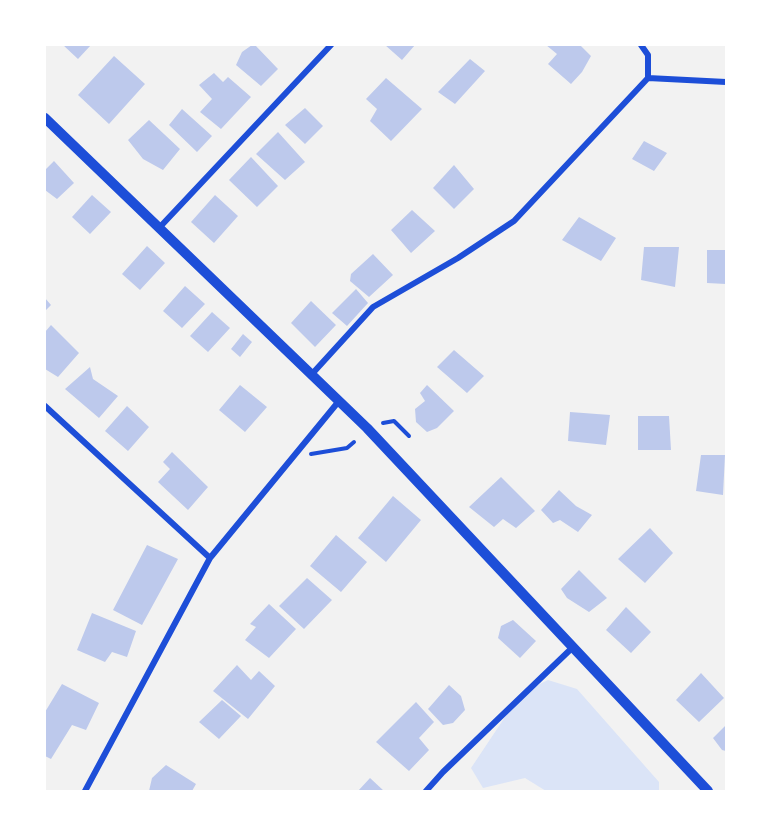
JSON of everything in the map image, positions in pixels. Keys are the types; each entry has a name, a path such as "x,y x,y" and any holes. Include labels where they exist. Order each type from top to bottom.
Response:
{"street":[{"path":"159,228 331,45"},
{"path":"312,374 373,307 458,258 514,221 648,78 648,56 641,45"},
{"path":"648,78 726,82"},
{"path":"45,118 373,433 708,791"},
{"path":"85,791 210,558 339,400"},
{"path":"45,406 210,558"},
{"path":"426,791 572,648"}],"path":[{"path":"292,458 347,448 354,442"}],"shaded area":[{"path":"548,680 577,689 659,782 659,791 546,791 525,778 483,788 471,768 521,693"}],"building":[{"path":"63,45 91,45 78,59"},
{"path":"255,45 278,69 261,86 236,65 242,52"},
{"path":"385,45 415,45 402,60"},
{"path":"546,45 580,45 591,56 582,72 571,84 548,64 557,54"},
{"path":"114,56 145,84 109,124 78,95"},
{"path":"470,59 485,71 455,104 438,92"},
{"path":"214,73 223,82 228,77 251,97 221,129 200,112 212,99 199,85"},
{"path":"386,78 422,109 391,141 370,121 377,109 366,99"},
{"path":"305,108 323,126 305,144 285,125"},
{"path":"182,109 212,136 197,152 169,125"},
{"path":"149,120 180,149 163,170 143,159 128,140"},
{"path":"278,132 305,162 285,180 256,154"},
{"path":"644,141 667,153 654,171 632,159"},
{"path":"251,157 278,186 257,207 229,180"},
{"path":"54,161 74,183 57,199 45,190 45,170"},
{"path":"454,165 474,189 454,209 433,188"},
{"path":"92,195 111,212 90,234 72,217"},
{"path":"215,195 238,216 214,243 191,222"},
{"path":"412,210 435,231 411,253 391,230"},
{"path":"579,217 616,238 601,261 562,240"},
{"path":"147,246 165,263 140,290 122,274"},
{"path":"644,247 679,247 675,287 641,280"},
{"path":"707,250 726,250 726,284 707,283"},
{"path":"373,254 393,275 369,297 350,281 351,274"},
{"path":"185,286 205,304 182,328 163,311"},
{"path":"356,289 368,303 347,326 332,313"},
{"path":"45,298 51,305 45,311"},
{"path":"311,301 336,325 315,347 291,323"},
{"path":"212,312 230,328 208,352 190,336"},
{"path":"51,325 79,353 58,377 45,369 45,332"},
{"path":"243,334 252,342 240,357 231,349"},
{"path":"454,350 484,376 467,393 437,367"},
{"path":"90,367 93,379 118,396 99,418 65,389"},
{"path":"240,385 267,407 245,432 219,410"},
{"path":"427,385 454,411 437,428 427,432 416,422 415,409 425,401 420,393"},
{"path":"127,406 149,427 128,451 105,431"},
{"path":"570,412 610,415 606,445 568,441"},
{"path":"638,416 669,416 671,450 638,450"},
{"path":"172,452 208,487 188,510 158,482 170,469 163,462"},
{"path":"701,455 725,455 723,495 696,491"},
{"path":"501,477 535,511 516,528 503,519 494,527 469,507"},
{"path":"559,490 576,506 592,515 578,532 560,520 553,523 541,510"},
{"path":"393,496 421,520 386,562 358,538"},
{"path":"650,528 673,553 645,583 618,559"},
{"path":"336,535 367,562 341,592 310,566"},
{"path":"147,545 178,559 142,625 113,610"},
{"path":"579,570 607,598 589,612 567,598 561,589"},
{"path":"307,578 332,600 304,629 279,606"},
{"path":"269,604 296,629 269,658 245,640 256,627 250,624"},
{"path":"626,607 651,632 631,653 606,630"},
{"path":"92,613 136,631 127,657 112,652 105,662 77,650"},
{"path":"513,620 536,641 520,658 498,638 501,626"},
{"path":"237,665 251,680 259,671 275,686 248,719 213,691"},
{"path":"701,673 724,698 699,722 676,700"},
{"path":"62,684 99,703 86,730 72,725 51,759 45,756 45,712"},
{"path":"449,685 461,696 465,710 453,723 443,725 428,709"},
{"path":"222,700 241,716 219,739 199,722"},
{"path":"416,702 434,722 419,738 429,750 409,771 376,742"},
{"path":"726,725 726,751 722,750 713,738"},
{"path":"166,765 196,784 192,791 149,791 152,778"},
{"path":"370,778 384,791 358,791"}]}
